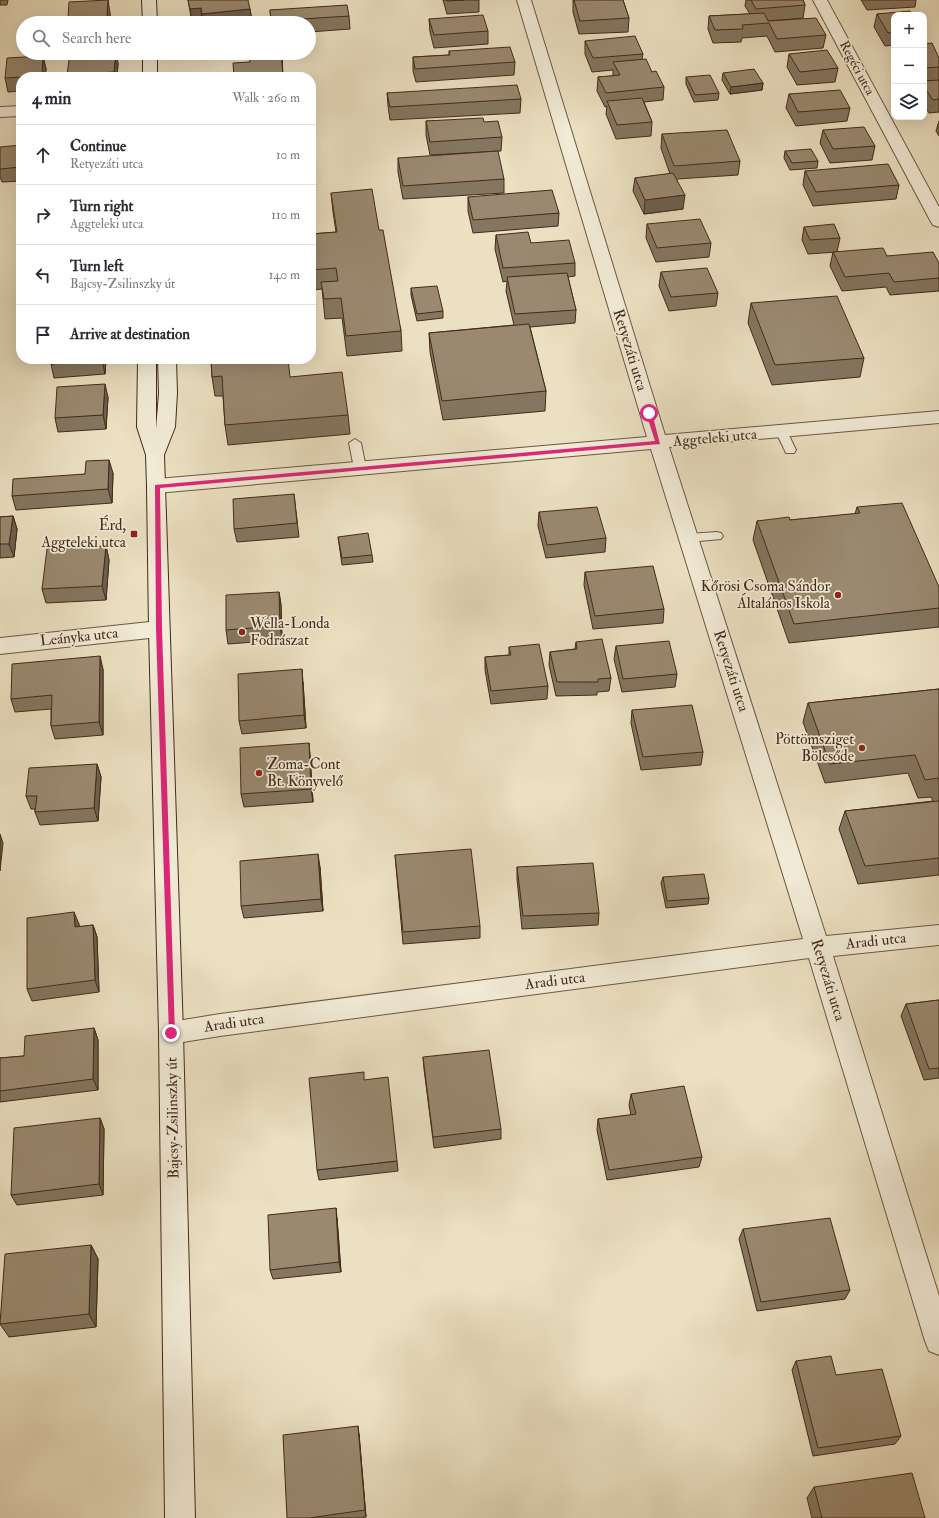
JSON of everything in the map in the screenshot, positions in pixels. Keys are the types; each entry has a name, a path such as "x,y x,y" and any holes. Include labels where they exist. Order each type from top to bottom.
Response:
{"street":[{"path":"150,0 150,16"},
{"name":"Retyezáti utca","path":"524,0 658,443 818,947 939,1341"},
{"name":"Regéci utca","path":"820,0 939,222"},
{"path":"150,60 150,72"},
{"path":"0,112 16,111"},
{"name":"Bajcsy-Zsilinszky út","path":"147,364 146,426 155,455 157,486 159,629 171,1033 180,1518"},
{"name":"Bajcsy-Zsilinszky út","path":"155,455 166,427 168,393 167,364"},
{"name":"Aggteleki utca","path":"157,486 658,443 939,417"},
{"name":"Leányka utca","path":"0,646 159,629"},
{"name":"Aradi utca","path":"171,1033 220,1024 818,947 939,935"}],"lane":[{"path":"782,432 790,450"},
{"path":"355,443 360,468"},
{"path":"688,538 717,536"}],"building":[{"path":"108,0 107,16 68,16 69,2"},
{"path":"188,0 248,0 250,9 202,14 201,8 190,9"},
{"path":"574,0 623,0 629,18 580,21"},
{"path":"751,0 803,0 805,5 756,9"},
{"path":"347,5 349,16 316,18 316,16 271,16 270,10"},
{"path":"764,13 768,21 816,18 826,35 777,39 769,23 742,25 743,29 715,30 709,16"},
{"path":"891,13 891,32 888,33 877,14"},
{"path":"483,15 488,31 434,35 429,19"},
{"path":"635,36 643,54 593,58 585,41"},
{"path":"932,43 939,58 939,67 927,68 927,44"},
{"path":"510,47 515,62 415,69 413,57 450,55 449,51"},
{"path":"827,50 838,68 800,72 789,54"},
{"path":"7,58 16,58 16,60 43,60 42,72 16,72 16,77 5,78"},
{"path":"646,59 652,72 656,71 664,87 606,93 598,77 620,75 613,62"},
{"path":"69,60 115,60 114,72 67,72"},
{"path":"250,60 282,60 283,72 234,72 233,63 250,62"},
{"path":"754,69 763,83 731,87 723,73"},
{"path":"710,75 719,93 695,95 686,77"},
{"path":"939,80 939,99 933,100 927,91 927,81"},
{"path":"517,85 521,99 390,107 387,93"},
{"path":"840,90 850,108 798,112 789,94"},
{"path":"642,98 652,122 617,125 607,101"},
{"path":"483,118 484,122 498,121 502,137 430,142 426,121"},
{"path":"864,127 875,146 833,149 823,130"},
{"path":"727,130 740,161 674,166 662,134"},
{"path":"16,145 16,167 0,169 0,147"},
{"path":"811,149 818,161 792,163 785,151"},
{"path":"498,151 504,179 403,186 398,158"},
{"path":"888,164 899,185 816,192 805,171"},
{"path":"673,173 685,195 645,200 635,178"},
{"path":"372,189 379,230 383,230 401,331 346,336 341,298 324,299 321,282 338,281 336,268 316,270 316,234 337,232 331,193"},
{"path":"552,190 559,213 473,220 468,197"},
{"path":"700,219 711,243 657,248 647,224"},
{"path":"834,224 840,238 810,240 804,227"},
{"path":"528,232 531,243 569,240 575,263 503,268 496,235"},
{"path":"883,248 887,256 933,252 939,263 939,278 894,282 889,273 845,277 833,252"},
{"path":"707,268 718,293 671,297 661,272"},
{"path":"567,273 576,310 515,314 507,277"},
{"path":"437,286 443,311 417,314 411,288"},
{"path":"837,296 864,358 775,365 751,303"},
{"path":"529,324 546,391 442,401 429,333"},
{"path":"211,364 289,364 290,377 342,372 348,415 225,425 222,376 212,377"},
{"path":"105,384 103,415 55,418 57,387"},
{"path":"109,460 108,489 12,496 13,479 85,474 86,461"},
{"path":"294,494 297,523 234,529 233,499"},
{"path":"902,503 939,587 939,608 794,624 757,521 789,517 790,520 860,513 857,507"},
{"path":"597,507 606,538 547,545 539,512"},
{"path":"13,516 9,544 0,544 0,517"},
{"path":"368,533 372,555 342,558 338,537"},
{"path":"106,546 102,586 42,589 47,549"},
{"path":"653,566 664,609 595,616 585,572"},
{"path":"279,592 280,626 226,630 226,595"},
{"path":"602,639 611,678 598,679 598,682 557,682 550,652 577,649 576,642"},
{"path":"669,641 677,674 623,679 616,646"},
{"path":"539,644 548,686 491,691 485,657 511,655 509,647"},
{"path":"100,656 99,722 51,726 52,695 11,699 12,664"},
{"path":"302,669 304,715 239,721 238,674"},
{"path":"939,689 939,780 938,778 925,780 915,755 830,764 808,703"},
{"path":"692,705 703,752 643,757 632,710"},
{"path":"309,743 311,789 241,794 240,748"},
{"path":"97,764 94,808 35,812 37,796 26,796 29,768"},
{"path":"939,801 939,858 865,866 845,811"},
{"path":"471,849 480,926 403,932 395,855"},
{"path":"318,854 321,899 241,906 240,861"},
{"path":"593,863 599,913 523,916 517,867"},
{"path":"704,874 709,898 667,901 663,877"},
{"path":"74,912 75,927 93,925 95,980 27,989 27,918"},
{"path":"939,1000 939,1068 929,1069 906,1004"},
{"path":"94,1028 93,1079 0,1091 0,1058 24,1056 25,1036"},
{"path":"489,1050 501,1129 433,1137 423,1057"},
{"path":"364,1072 364,1080 388,1077 397,1161 317,1170 309,1078"},
{"path":"684,1086 702,1157 609,1170 598,1119 636,1114 631,1094"},
{"path":"100,1118 99,1184 11,1195 14,1128"},
{"path":"336,1208 339,1262 270,1270 268,1215"},
{"path":"830,1218 850,1290 761,1302 743,1229"},
{"path":"91,1245 89,1314 0,1324 5,1254"},
{"path":"831,1356 836,1375 882,1369 901,1436 818,1448 796,1361"},
{"path":"358,1426 365,1510 309,1518 287,1518 283,1435"},
{"path":"912,1473 925,1518 822,1518 814,1487"}],"place":[{"name":"Érd, Aggteleki utca","path":"134,534"},
{"name":"Kőrösi Csoma Sándor Általános Iskola","path":"838,595"},
{"name":"Wella-Londa Fodrászat","path":"242,632"},
{"name":"Pöttömsziget Bölcsőde","path":"862,748"},
{"name":"Zoma-Cont Bt. Könyvelő","path":"259,773"}],"route":[{"path":"171,1033 159,629 157,486 201,481 658,443 649,413"}]}
